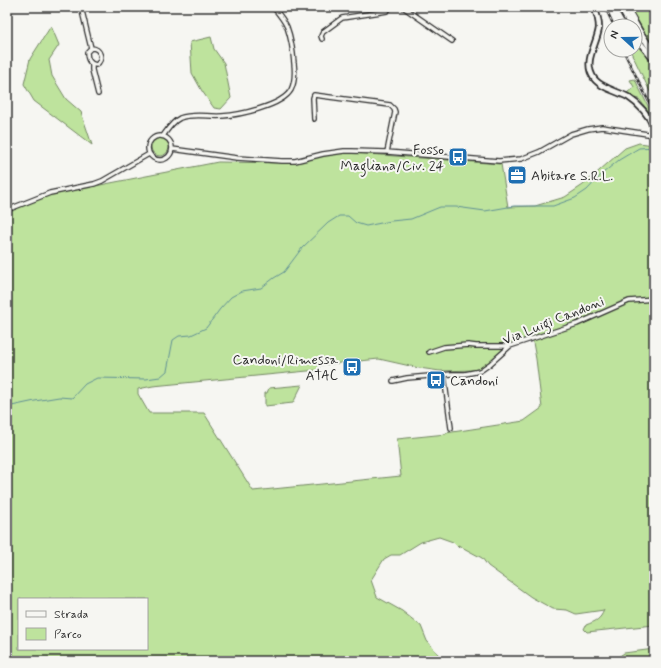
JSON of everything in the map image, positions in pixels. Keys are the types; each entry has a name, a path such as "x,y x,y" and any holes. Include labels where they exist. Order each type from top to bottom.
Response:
{"highway":[{"path":"620,7 626,18"},
{"path":"626,7 654,53"},
{"path":"643,46 654,60"}],"main road":[{"path":"594,7 598,18 599,27 589,62 589,68 592,76 598,83 622,94 638,104 646,113 654,127"}],"street":[{"path":"81,7 91,48"},
{"path":"163,136 172,123 183,117 192,115 226,116 241,113 270,105 288,94 294,79 293,57 287,27 273,7"},
{"path":"322,39 321,35 323,32 342,18 386,11 391,7"},
{"path":"403,7 452,42"},
{"path":"91,48 88,50 87,54 88,60 92,64 98,94"},
{"path":"91,48 95,48 99,51 101,58 97,64 92,64"},
{"path":"314,119 314,95 390,105 395,112 387,152"},
{"path":"172,149 237,158 282,161 295,161 323,154 344,151 387,152 510,161 530,156 571,134 588,129 602,127 654,135"},
{"path":"155,136 163,136 170,140 172,149 169,156 163,160 155,159 149,154 148,145 155,136"},
{"path":"7,210 50,193 94,184 149,154"},
{"name":"Via Luigi Candoni","path":"393,381 407,378 465,374 480,371 510,346 577,324 629,301 654,299"},
{"path":"429,352 444,346 510,346"},
{"path":"444,375 451,428"}],"green space":[{"path":"648,7 654,16 654,48 643,30 643,18 636,18 630,8"},
{"path":"51,26 59,45 49,60 52,76 66,99 81,112 92,145 34,101 24,84 30,59"},
{"path":"211,37 214,49 224,63 231,98 221,109 214,108 192,73 190,42"},
{"path":"643,49 654,65 654,100 634,58 643,58"},
{"path":"635,79 653,116 651,116 640,100 627,93 634,87 630,80"},
{"path":"160,138 166,141 169,147 166,153 160,156 154,153 151,147 154,141"},
{"path":"639,143 654,145 654,625 587,632 584,629 586,625 597,620 604,610 576,614 567,610 553,609 531,597 488,566 482,558 458,545 459,548 453,542 439,537 421,542 400,555 391,555 384,559 371,580 377,597 402,611 421,626 427,641 444,661 7,661 7,212 49,195 218,162 289,163 340,153 501,164 508,207 535,206 565,197 583,185 625,148","holes":["532,337 542,408 524,421 446,434 397,439 401,476 253,491 204,413 149,413 138,394 138,389 153,386 318,370 320,365 379,359 440,371 474,370 482,368 504,350 518,342"]},
{"path":"302,385 293,403 265,406 265,393 267,393 269,388"},
{"path":"654,649 654,661 613,661 624,653"}],"waterway":[{"path":"7,407 59,397 72,398 85,384 97,378 146,379 160,377 167,371 173,340 179,336 191,335 206,328 231,297 242,291 261,288 284,272 302,248 328,223 339,216 348,216 356,223 366,226 411,219 440,207 456,207 485,211 514,206 553,206 575,198 587,190 603,173 619,160 639,148 654,147"}],"railway":[{"path":"605,7 610,18"},
{"path":"627,58 654,112"}],"place":[{"name":"Fosso Magliana/Civ. 24","path":"458,157"},
{"name":"Abitare S.R.L.","path":"517,175"},
{"name":"Candoni/Rimessa ATAC","path":"352,367"},
{"name":"Candoni","path":"436,380"}]}
